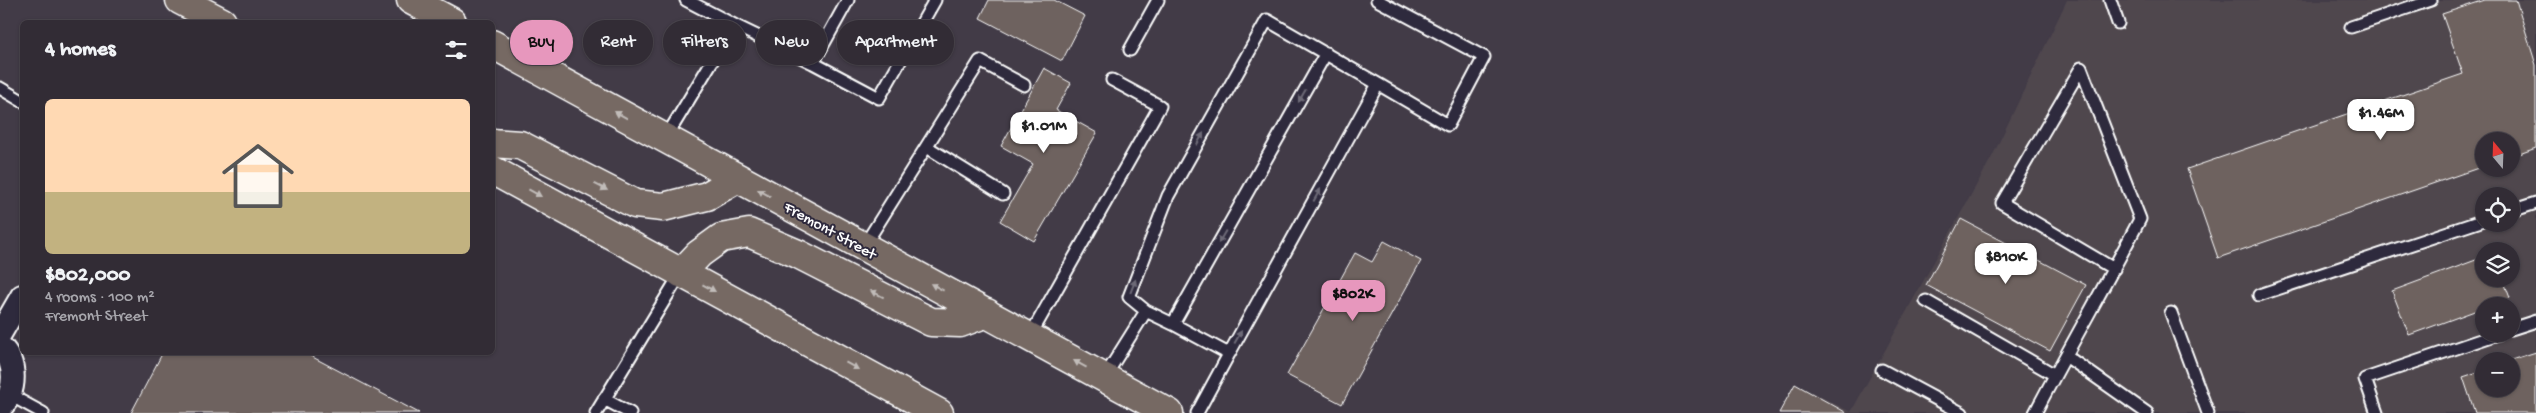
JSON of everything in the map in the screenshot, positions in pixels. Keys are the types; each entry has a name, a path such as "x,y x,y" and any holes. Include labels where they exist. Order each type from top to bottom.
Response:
{"main road":[{"path":"411,0 448,20"},
{"path":"187,10 216,20"},
{"name":"Fremont Street","path":"495,46 1169,413"},
{"path":"495,143 520,145 635,204 663,207 707,196 738,178"},
{"path":"495,172 939,413"},
{"path":"681,273 699,254 721,238 750,232 798,254 932,322 960,323 987,314"}],"street":[{"path":"0,334 20,299"},
{"path":"0,346 12,365 5,401"}],"lane":[{"path":"686,0 724,20"},
{"path":"827,38 848,0"},
{"path":"817,65 879,98 935,0"},
{"path":"1130,50 1158,0"},
{"path":"1229,354 1146,311 1129,297 1168,196 1267,20 1448,125 1484,57 1377,0"},
{"path":"2110,0 2118,23"},
{"path":"2351,27 2431,0"},
{"path":"1173,324 1326,53"},
{"path":"864,247 980,61 1024,85"},
{"path":"665,138 710,65"},
{"path":"2035,413 2055,375 2114,269 2140,220 2081,68 2002,203 2114,269"},
{"path":"1030,336 1160,106 1112,80"},
{"path":"1197,413 1378,84"},
{"path":"0,88 20,100"},
{"path":"927,147 1004,194"},
{"path":"2520,208 2536,203"},
{"path":"2259,295 2475,223"},
{"path":"596,413 681,273"},
{"path":"1926,301 2055,375"},
{"path":"1104,378 1146,311"},
{"path":"2171,313 2208,413"},
{"path":"2520,326 2536,320"},
{"path":"2377,413 2366,379 2475,342"},
{"path":"2066,356 2147,413"},
{"path":"1882,370 1962,413"},
{"path":"604,399 630,413"},
{"path":"5,401 43,413"}],"shaded area":[{"path":"2067,0 2536,0 2536,413 1779,413 1795,384 1851,412 1993,155"}],"building":[{"path":"989,0 1054,0 1085,16 1062,61 980,18"},
{"path":"2485,0 2516,0 2536,65 2536,148 2520,154 2520,132 2475,132 2475,169 2218,258 2187,169 2463,74 2442,14"},
{"path":"1044,68 1071,83 1056,110 1097,133 1034,241 1000,221 1033,164 1001,146"},
{"path":"1961,219 2086,285 2050,351 1926,285"},
{"path":"1384,241 1421,261 1342,404 1287,375 1355,253 1372,262"},
{"path":"2475,260 2475,287 2506,287 2510,297 2475,297 2475,311 2409,335 2392,291"},
{"path":"2536,352 2536,413 2475,413 2463,377 2475,373 2475,397 2520,397 2520,357"},
{"path":"161,355 309,355 419,413 131,413"},
{"path":"1795,384 1847,413 1779,413"}]}
